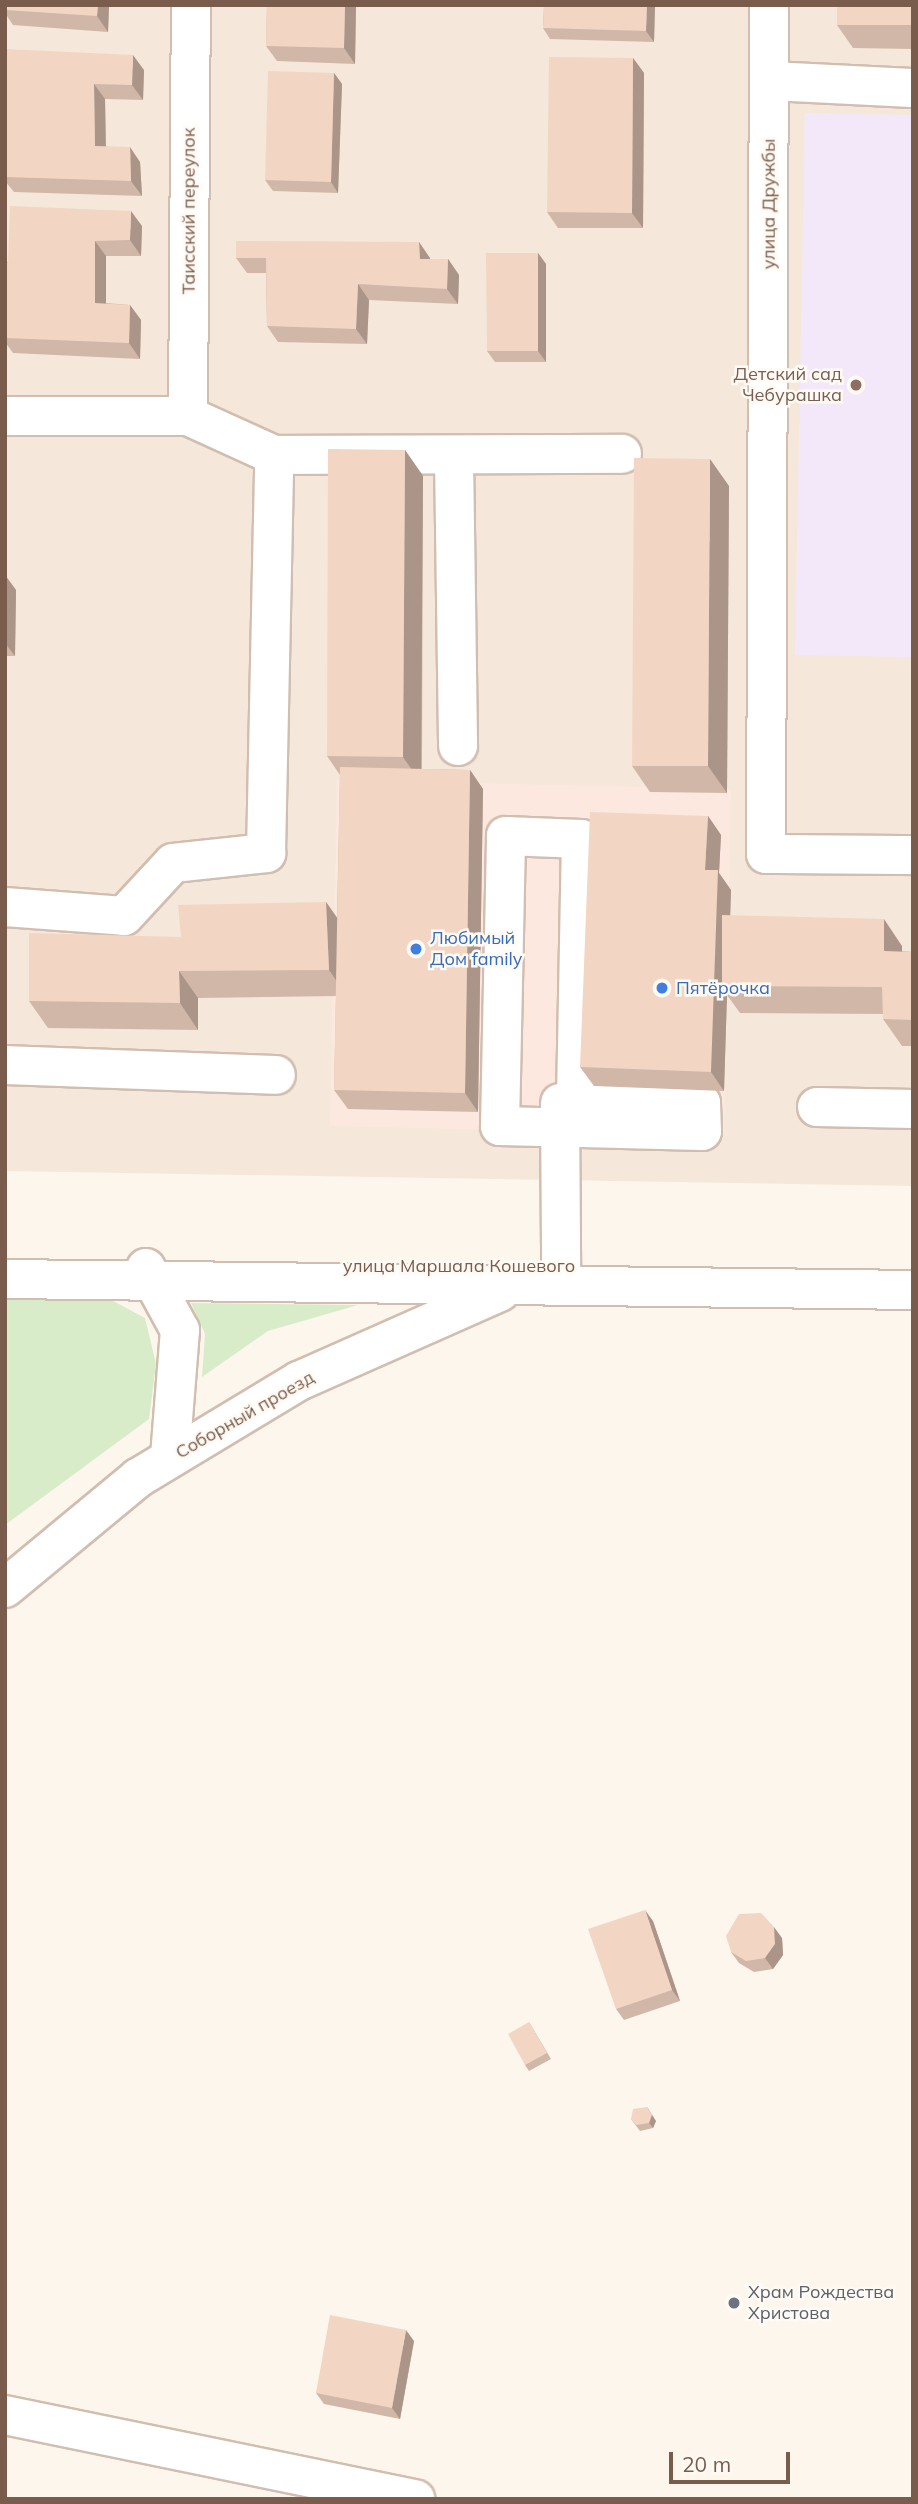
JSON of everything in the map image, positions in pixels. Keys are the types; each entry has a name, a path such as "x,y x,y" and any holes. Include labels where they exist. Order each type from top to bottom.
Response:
{"street":[{"name":"Таисский переулок","path":"188,416 191,5"},
{"name":"улица Дружбы","path":"769,5 766,854 913,855"},
{"path":"770,81 913,88"},
{"path":"5,416 188,416 274,455 622,454"},
{"path":"5,907 124,916 173,863 266,853 274,455"},
{"path":"454,456 458,746"},
{"path":"565,1109 500,1126 506,836 580,839 565,1109 537,1273 913,1290"},
{"path":"5,1065 276,1075"},
{"path":"817,1107 913,1109"},
{"name":"улица Маршала Кошевого","path":"5,1265 150,1275 913,1270"},
{"name":"Соборный проезд","path":"5,1588 138,1478 299,1381 537,1273"},
{"path":"5,1279 150,1275 180,1331 170,1458"},
{"path":"5,2414 416,2499"}],"shaded area":[{"path":"5,5 913,5 913,1186 5,1171"},
{"name":"Детский сад Чебурашка","path":"805,113 913,115 913,657 795,655"},
{"path":"337,780 731,789 724,1135 330,1126"}],"green space":[{"path":"5,1295 102,1295 145,1318 156,1364 149,1419 5,1525"},
{"path":"191,1303 358,1305 268,1331 202,1377 205,1334"}],"building":[{"path":"5,5 98,5 97,16 5,10"},
{"path":"267,5 345,5 344,48 266,46"},
{"path":"544,5 647,5 646,31 543,28"},
{"path":"837,5 913,5 913,25 837,25"},
{"path":"5,49 133,55 132,85 94,84 95,146 130,147 131,181 5,177"},
{"path":"549,57 633,58 632,213 547,212"},
{"path":"268,71 334,73 331,182 265,180"},
{"path":"10,206 131,211 130,240 95,241 95,303 130,305 129,343 5,338 5,263 8,263"},
{"path":"236,241 419,242 420,259 448,259 447,289 358,284 356,329 267,326 266,258 236,258"},
{"path":"486,253 538,253 538,351 487,351"},
{"path":"328,449 405,450 403,757 327,756"},
{"path":"634,458 710,459 708,766 632,766"},
{"name":"Любимый Дом family","path":"340,767 470,770 465,1093 334,1090"},
{"name":"Пятёрочка","path":"590,812 708,816 705,870 718,870 711,1072 580,1067"},
{"path":"326,902 329,970 179,971 180,1003 29,1001 29,933 181,937 178,905"},
{"path":"722,915 884,919 884,951 913,952 913,1020 883,1019 882,987 722,986"},
{"path":"645,1910 672,1990 616,2009 588,1929"},
{"path":"761,1913 774,1927 775,1944 765,1958 746,1961 731,1952 726,1936 739,1914"},
{"path":"529,2022 547,2053 525,2065 508,2034"},
{"path":"647,2107 652,2115 649,2123 636,2125 631,2119 633,2109"},
{"path":"330,2315 406,2330 392,2408 316,2393"}],"place":[{"name":"Детский сад Чебурашка","path":"856,385"},
{"name":"Любимый Дом family","path":"416,949"},
{"name":"Пятёрочка","path":"662,988"},
{"name":"Храм Рождества Христова","path":"734,2303"}]}
